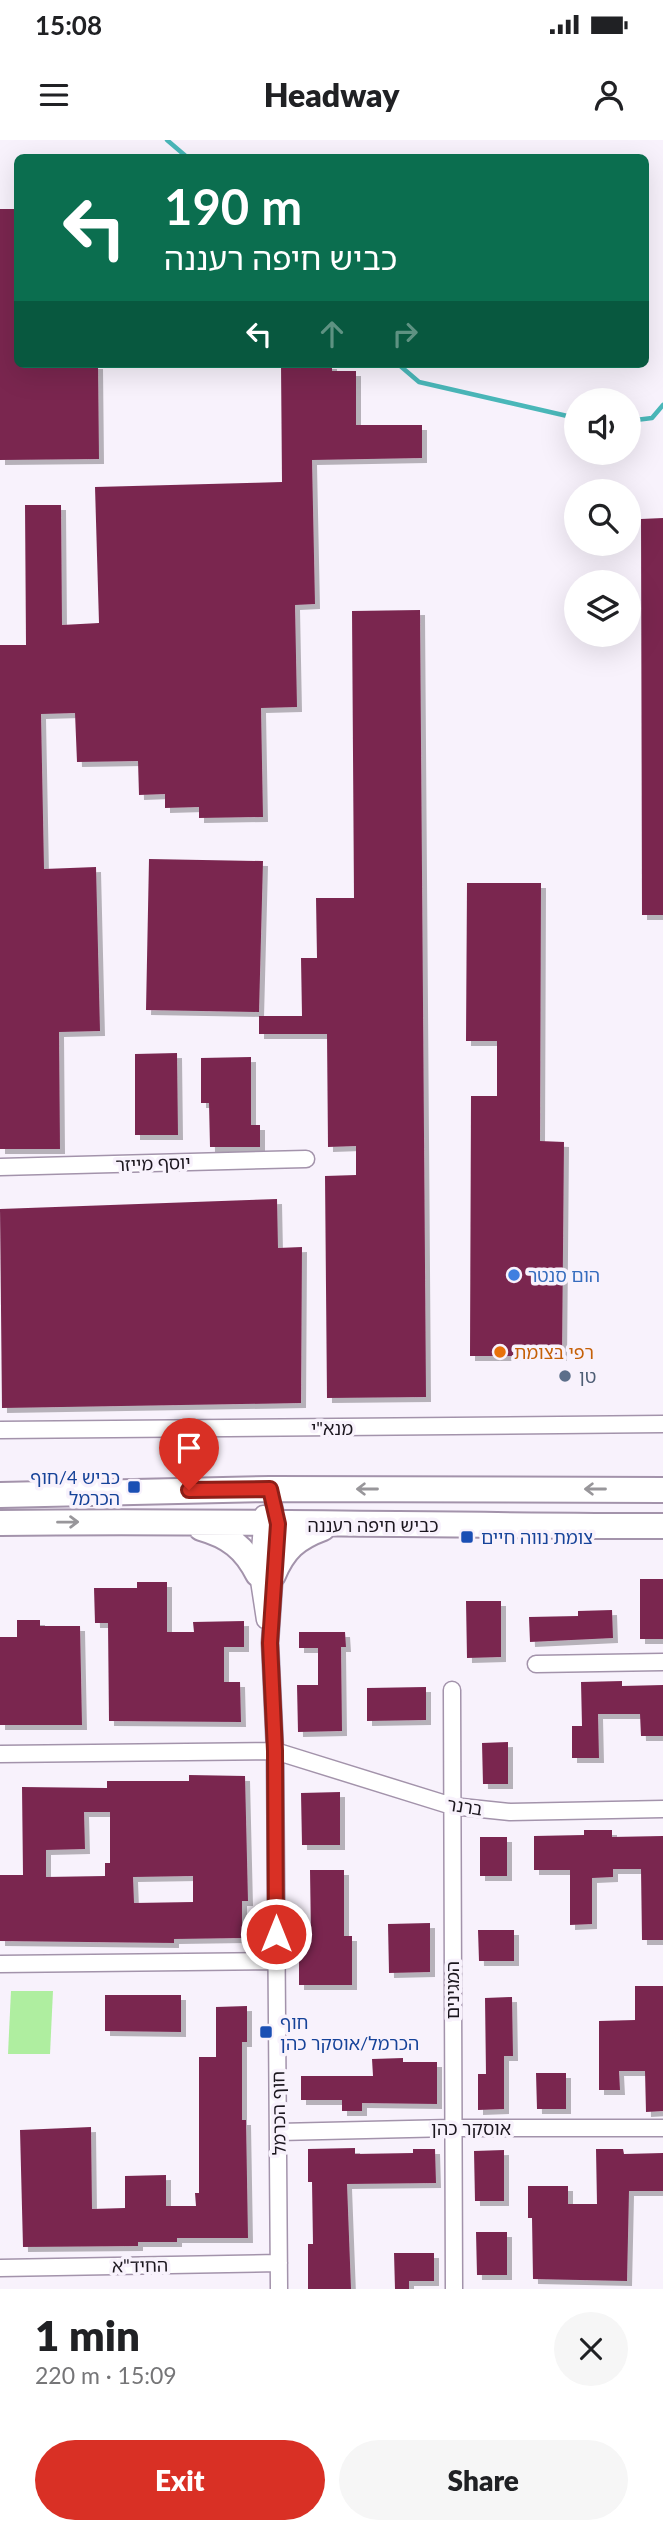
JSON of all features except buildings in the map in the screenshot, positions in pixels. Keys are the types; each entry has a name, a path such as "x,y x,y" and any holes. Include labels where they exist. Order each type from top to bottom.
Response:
{"highway":[{"name":"כביש חיפה רעננה","path":"0,1495 270,1489 663,1490"},
{"name":"כביש חיפה רעננה","path":"0,1523 177,1521 329,1525 663,1526"},
{"path":"177,1521 220,1534 238,1544 266,1574 288,1546 302,1535 329,1525"}],"street":[{"name":"יוסף מייזר","path":"0,1167 306,1159"},
{"name":"מנא\"י","path":"0,1430 663,1424"},
{"name":"חוף הכרמל","path":"270,1489 266,1574 275,1751 279,2289"},
{"path":"536,1664 663,1661"},
{"name":"המגינים","path":"452,1690 454,2289"},
{"name":"ברנר","path":"0,1754 275,1751 453,1806 510,1812 663,1809"},
{"path":"0,1964 276,1961"},
{"name":"אוסקר כהן","path":"279,2132 452,2128 663,2128"},
{"name":"החיד\"א","path":"0,2268 279,2263"}],"green space":[{"path":"11,1991 53,1991 50,2054 8,2054"}],"waterway":[{"path":"167,140 183,154"},
{"path":"403,368 419,382 564,415"},
{"path":"641,419 652,418 663,405"}],"place":[{"name":"הום סנטר","path":"514,1275"},
{"name":"רפי בצומת","path":"500,1352"},
{"name":"טן","path":"565,1376"},
{"name":"כביש 4/חוף הכרמל","path":"134,1487"},
{"name":"צומת נווה חיים","path":"467,1537"},
{"name":"חוף הכרמל/אוסקר כהן","path":"266,2032"}],"route":[{"path":"189,1490 270,1489 278,1524 270,1643 275,1751 276,1934"}]}
